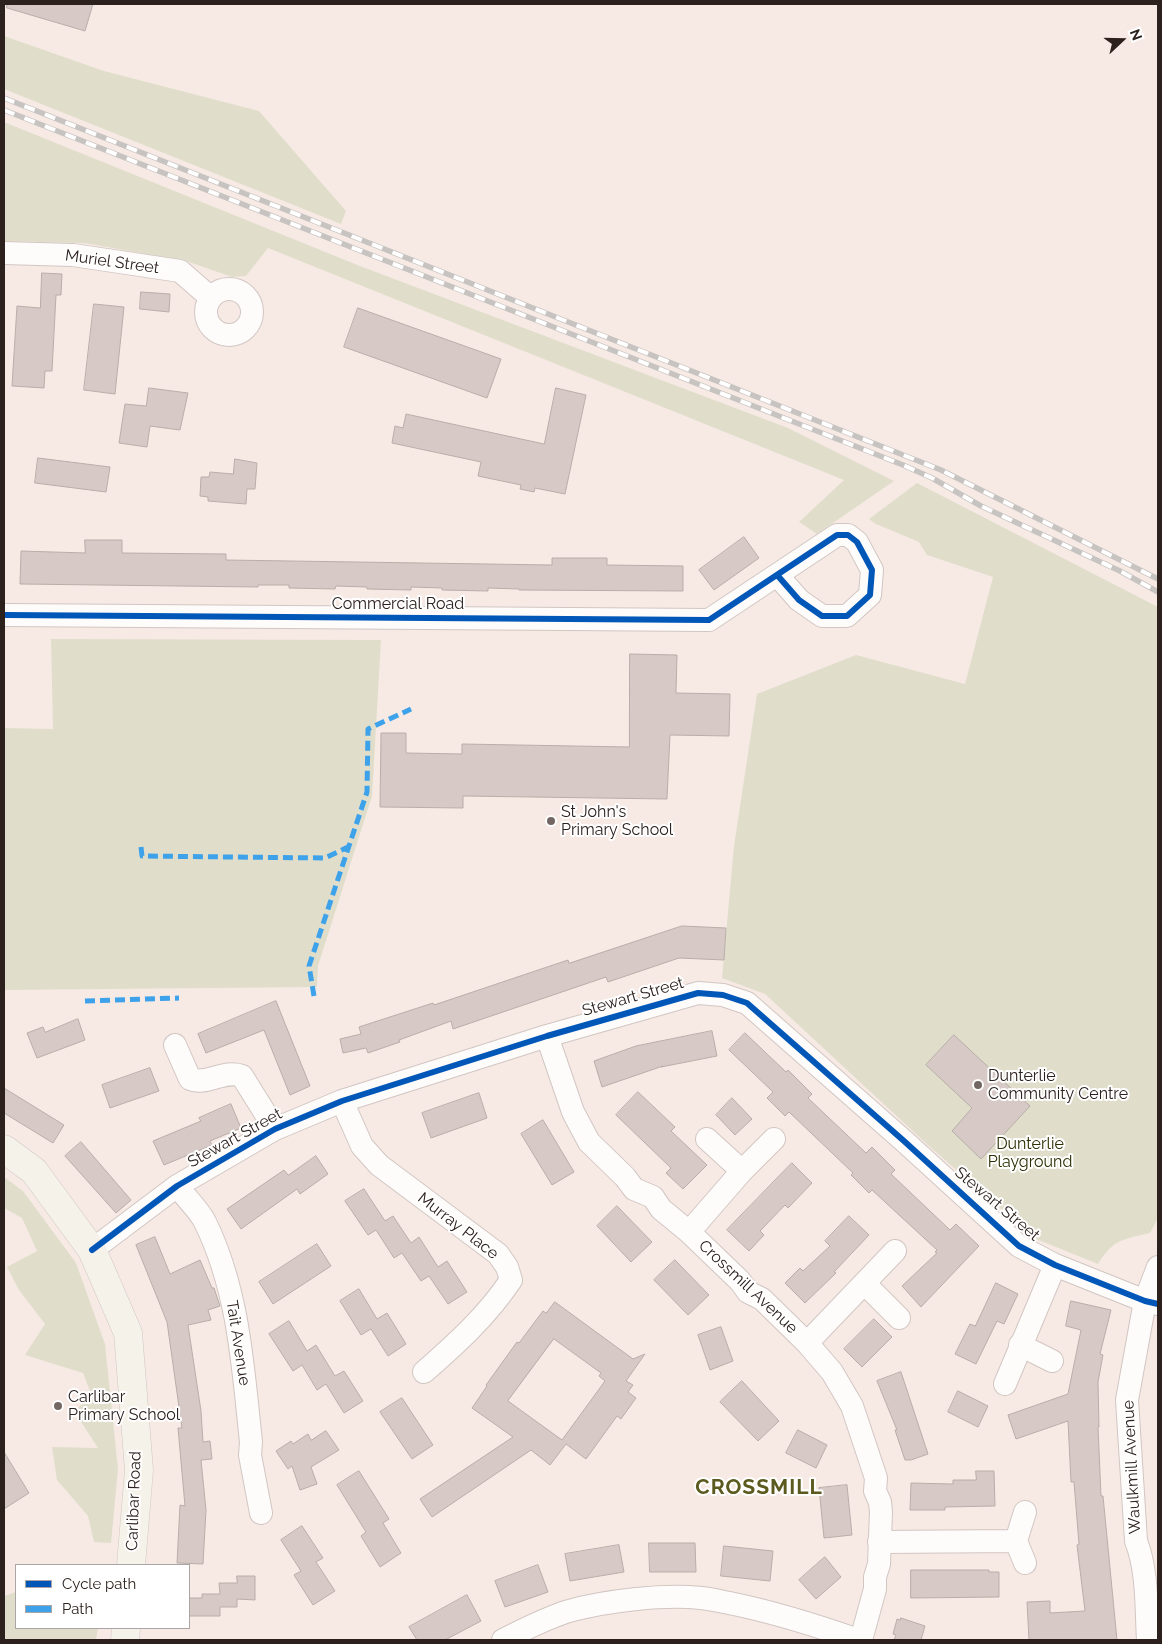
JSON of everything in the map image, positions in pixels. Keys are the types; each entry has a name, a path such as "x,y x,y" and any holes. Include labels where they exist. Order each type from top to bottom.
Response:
{"street":[{"name":"Muriel Street","path":"4,253 72,255 180,271 211,298"},
{"name":"Commercial Road","path":"4,615 709,620 778,576"},
{"name":"Stewart Street","path":"92,1250 177,1186 275,1128 342,1101 547,1036 698,993 723,995 747,1003 904,1141 1019,1246 1055,1266 1151,1303"},
{"name":"Crossmill Avenue","path":"547,1036 573,1112 589,1142 625,1177 634,1189 653,1197 661,1209 689,1232 740,1281 748,1292 762,1298 807,1343 832,1372 852,1406 876,1478 875,1491 880,1502 879,1564 875,1577 875,1589 860,1640"},
{"path":"175,1045 190,1079 196,1081 227,1073 242,1076 275,1128"},
{"name":"Murray Place","path":"342,1101 362,1146 379,1165 498,1254 511,1280 466,1335 424,1372"},
{"path":"707,1139 742,1171"},
{"name":"Crossmill Avenue","path":"689,1232 742,1171 774,1139"},
{"name":"Carlibar Road","path":"4,1150 34,1171 92,1250 128,1333 139,1470 131,1564"},
{"name":"Tait Avenue","path":"177,1186 205,1221 226,1275 240,1338 251,1442 250,1455 261,1513"},
{"name":"Crossmill Avenue","path":"807,1343 895,1251"},
{"path":"1005,1384 1055,1266"},
{"name":"Waulkmill Avenue","path":"1148,1640 1143,1569 1136,1541 1127,1400 1158,1267"},
{"path":"865,1284 899,1318"},
{"path":"1020,1345 1052,1361"},
{"path":"1024,1512 1016,1541 1025,1563"},
{"path":"879,1542 1016,1541"},
{"path":"503,1640 538,1623 569,1612 599,1604 651,1598 701,1598 762,1610 860,1640"}],"green space":[{"path":"4,36 104,71 259,111 346,211 341,224 4,89"},
{"path":"4,122 360,266 788,428 894,481 817,534 799,522 844,480 268,248 246,276 232,277 186,261 84,243 4,241"},
{"name":"Dunterlie Playground","path":"917,483 1158,607 1158,1218 1150,1233 1119,1242 1109,1250 1098,1264 1036,1239 930,1147 765,994 722,978 734,846 757,694 856,655 965,684 993,577 927,555 919,542 876,524 869,519"},
{"path":"51,639 381,640 372,796 318,966 317,987 4,990 4,728 53,729"},
{"path":"4,1177 23,1191 76,1263 105,1344 118,1469 111,1543 94,1542 88,1516 57,1480 52,1447 98,1448 74,1411 92,1396 83,1373 25,1355 45,1324 19,1290 7,1267 37,1251 22,1218 4,1208"},
{"path":"15,1592 15,1629 98,1629 96,1640 4,1640 4,1596"}],"building":[{"path":"7,4 93,4 85,31 7,8"},
{"path":"42,273 62,274 61,295 56,295 52,371 45,371 44,388 12,386 17,306 40,308"},
{"path":"141,292 170,294 169,312 140,309"},
{"path":"94,304 124,307 115,394 84,390"},
{"path":"358,308 501,359 487,398 344,347"},
{"path":"149,388 188,393 180,430 150,426 147,447 119,443 125,404 146,406"},
{"path":"556,388 586,395 565,494 535,488 534,492 520,489 521,485 478,476 481,462 392,443 395,426 403,428 406,414 544,444"},
{"path":"38,458 110,467 106,492 35,483"},
{"path":"235,459 257,463 255,489 247,489 246,504 208,501 208,497 200,496 201,477 209,477 210,472 233,474"},
{"path":"744,537 759,558 714,590 699,570"},
{"path":"85,540 122,540 122,553 226,554 226,560 552,565 552,558 607,558 607,565 683,566 683,591 519,590 488,588 488,591 411,587 411,590 336,586 335,589 289,588 289,585 258,585 258,587 20,584 21,551 85,553"},
{"path":"630,654 677,655 676,693 730,694 729,736 670,735 667,799 463,796 463,808 380,807 381,733 406,733 406,753 462,754 462,744 629,747"},
{"path":"682,926 726,928 724,960 679,958 608,982 606,977 453,1029 451,1021 368,1053 366,1048 343,1053 340,1039 361,1034 359,1027 433,1003 434,1005 568,960 569,963"},
{"path":"276,1001 310,1086 290,1095 264,1030 206,1053 198,1034"},
{"path":"78,1019 85,1040 37,1058 27,1033 43,1027 45,1032"},
{"path":"712,1031 717,1056 661,1067 663,1066 602,1087 594,1061 636,1046"},
{"path":"745,1033 786,1072 788,1070 812,1094 808,1098 866,1153 872,1147 895,1170 891,1174 950,1230 956,1224 979,1246 921,1307 902,1286 937,1253 935,1252 937,1250 872,1190 869,1193 851,1175 853,1173 789,1112 785,1116 767,1098 773,1092 729,1050"},
{"name":"Dunterlie Community Centre","path":"954,1035 1030,1106 981,1159 952,1131 972,1108 926,1065"},
{"path":"150,1068 159,1091 110,1108 102,1085"},
{"path":"4,1088 64,1125 53,1143 4,1113"},
{"path":"638,1092 675,1127 671,1131 707,1165 683,1189 666,1173 671,1168 616,1115"},
{"path":"479,1093 487,1118 431,1138 422,1113"},
{"path":"732,1098 752,1119 735,1135 716,1115"},
{"path":"231,1104 241,1128 210,1141 212,1145 164,1165 153,1141 201,1121 199,1118"},
{"path":"543,1120 574,1172 552,1185 521,1134"},
{"path":"81,1142 131,1200 116,1213 65,1156"},
{"path":"316,1156 328,1174 300,1194 297,1189 241,1229 227,1209 284,1170 288,1175"},
{"path":"792,1163 812,1183 788,1208 785,1205 760,1231 764,1235 749,1251 727,1230"},
{"path":"364,1189 385,1221 393,1216 411,1243 419,1237 438,1267 447,1261 467,1292 448,1304 429,1276 421,1281 402,1253 394,1258 376,1230 368,1235 345,1201"},
{"path":"617,1206 652,1242 631,1262 597,1226"},
{"path":"849,1216 869,1235 834,1272 836,1273 805,1303 785,1283 800,1268 803,1271 830,1246 825,1241"},
{"path":"155,1237 170,1274 200,1260 212,1288 214,1288 220,1306 208,1310 211,1320 188,1325 201,1411 203,1442 210,1441 212,1459 201,1460 206,1510 203,1564 177,1563 180,1505 185,1506 178,1428 182,1428 167,1322 136,1245"},
{"path":"317,1244 331,1266 273,1304 259,1282"},
{"path":"675,1260 709,1295 688,1315 654,1280"},
{"path":"996,1283 1018,1294 1004,1324 997,1321 976,1364 955,1354 970,1324 975,1326"},
{"path":"359,1289 377,1319 387,1313 406,1344 388,1356 371,1329 361,1335 340,1301"},
{"path":"1071,1301 1111,1310 1100,1354 1103,1355 1098,1382 1098,1427 1101,1496 1103,1496 1117,1640 1029,1640 1027,1602 1050,1601 1050,1613 1085,1611 1077,1545 1079,1544 1074,1482 1071,1482 1068,1421 1016,1439 1008,1415 1068,1394 1081,1330 1066,1326"},
{"path":"555,1302 633,1359 645,1354 626,1381 633,1385 628,1392 636,1398 621,1419 617,1416 586,1459 566,1444 550,1465 531,1450 432,1517 420,1499 513,1437 472,1408 517,1342 519,1343 543,1311 546,1313","holes":["554,1339 601,1373 599,1376 605,1381 562,1440 508,1401"]},
{"path":"874,1319 892,1337 862,1367 844,1349"},
{"path":"289,1321 307,1351 316,1345 335,1376 344,1371 363,1401 344,1413 326,1384 317,1390 302,1365 293,1371 269,1334"},
{"path":"721,1327 733,1361 710,1370 698,1335"},
{"path":"901,1372 928,1454 911,1460 905,1460 895,1430 897,1430 877,1381"},
{"path":"742,1381 779,1421 758,1441 720,1402"},
{"path":"958,1391 988,1406 978,1427 948,1412"},
{"path":"402,1398 433,1445 412,1459 380,1412"},
{"path":"798,1430 827,1445 816,1468 786,1453"},
{"path":"326,1431 339,1450 311,1467 317,1484 300,1490 292,1466 288,1469 276,1451 291,1441 293,1444 308,1434 311,1440"},
{"path":"4,1452 29,1493 4,1509"},
{"path":"359,1471 389,1519 383,1523 401,1553 380,1567 361,1536 366,1532 337,1485"},
{"path":"976,1471 994,1471 995,1506 945,1507 945,1510 910,1510 911,1483 953,1484 953,1480 976,1480"},
{"path":"847,1485 852,1535 824,1538 819,1488"},
{"path":"302,1526 323,1558 316,1562 335,1591 313,1605 294,1575 301,1571 281,1540"},
{"path":"649,1543 695,1543 696,1572 650,1572"},
{"path":"619,1545 624,1572 570,1581 565,1554"},
{"path":"724,1546 773,1551 770,1581 721,1576"},
{"path":"825,1557 841,1577 816,1599 799,1580"},
{"path":"538,1565 548,1592 505,1607 495,1581"},
{"path":"911,1570 989,1570 989,1572 999,1572 999,1597 911,1598"},
{"path":"237,1576 255,1576 255,1600 237,1599 237,1607 220,1607 220,1616 190,1616 190,1598 202,1598 202,1594 220,1594 219,1583 237,1583"},
{"path":"467,1595 481,1621 445,1640 417,1640 409,1627"},
{"path":"901,1618 925,1626 921,1640 894,1640 896,1635 893,1634 897,1619 900,1620"}],"railway":[{"path":"4,98 941,470 1158,579"},
{"path":"4,110 903,465 932,478 981,506 1120,571 1158,592"}],"marked path":[{"path":"314,996 309,966 367,792 368,729 411,709"},
{"path":"141,847 142,856 325,858 348,847"},
{"path":"85,1001 179,998"}],"cycle path":[{"path":"4,615 709,620 837,535 848,535 857,542 872,570 870,595 847,616 822,616 799,600 778,576"},
{"path":"92,1250 177,1186 275,1129 342,1101 547,1036 698,993 723,995 747,1003 904,1141 1019,1246 1055,1265 1145,1301 1158,1304"}],"place":[{"name":"St John's Primary School","path":"551,821"},
{"name":"Dunterlie Community Centre","path":"978,1085"},
{"name":"Carlibar Primary School","path":"58,1406"}],"district":[{"name":"CROSSMILL","path":"759,1488"}]}
